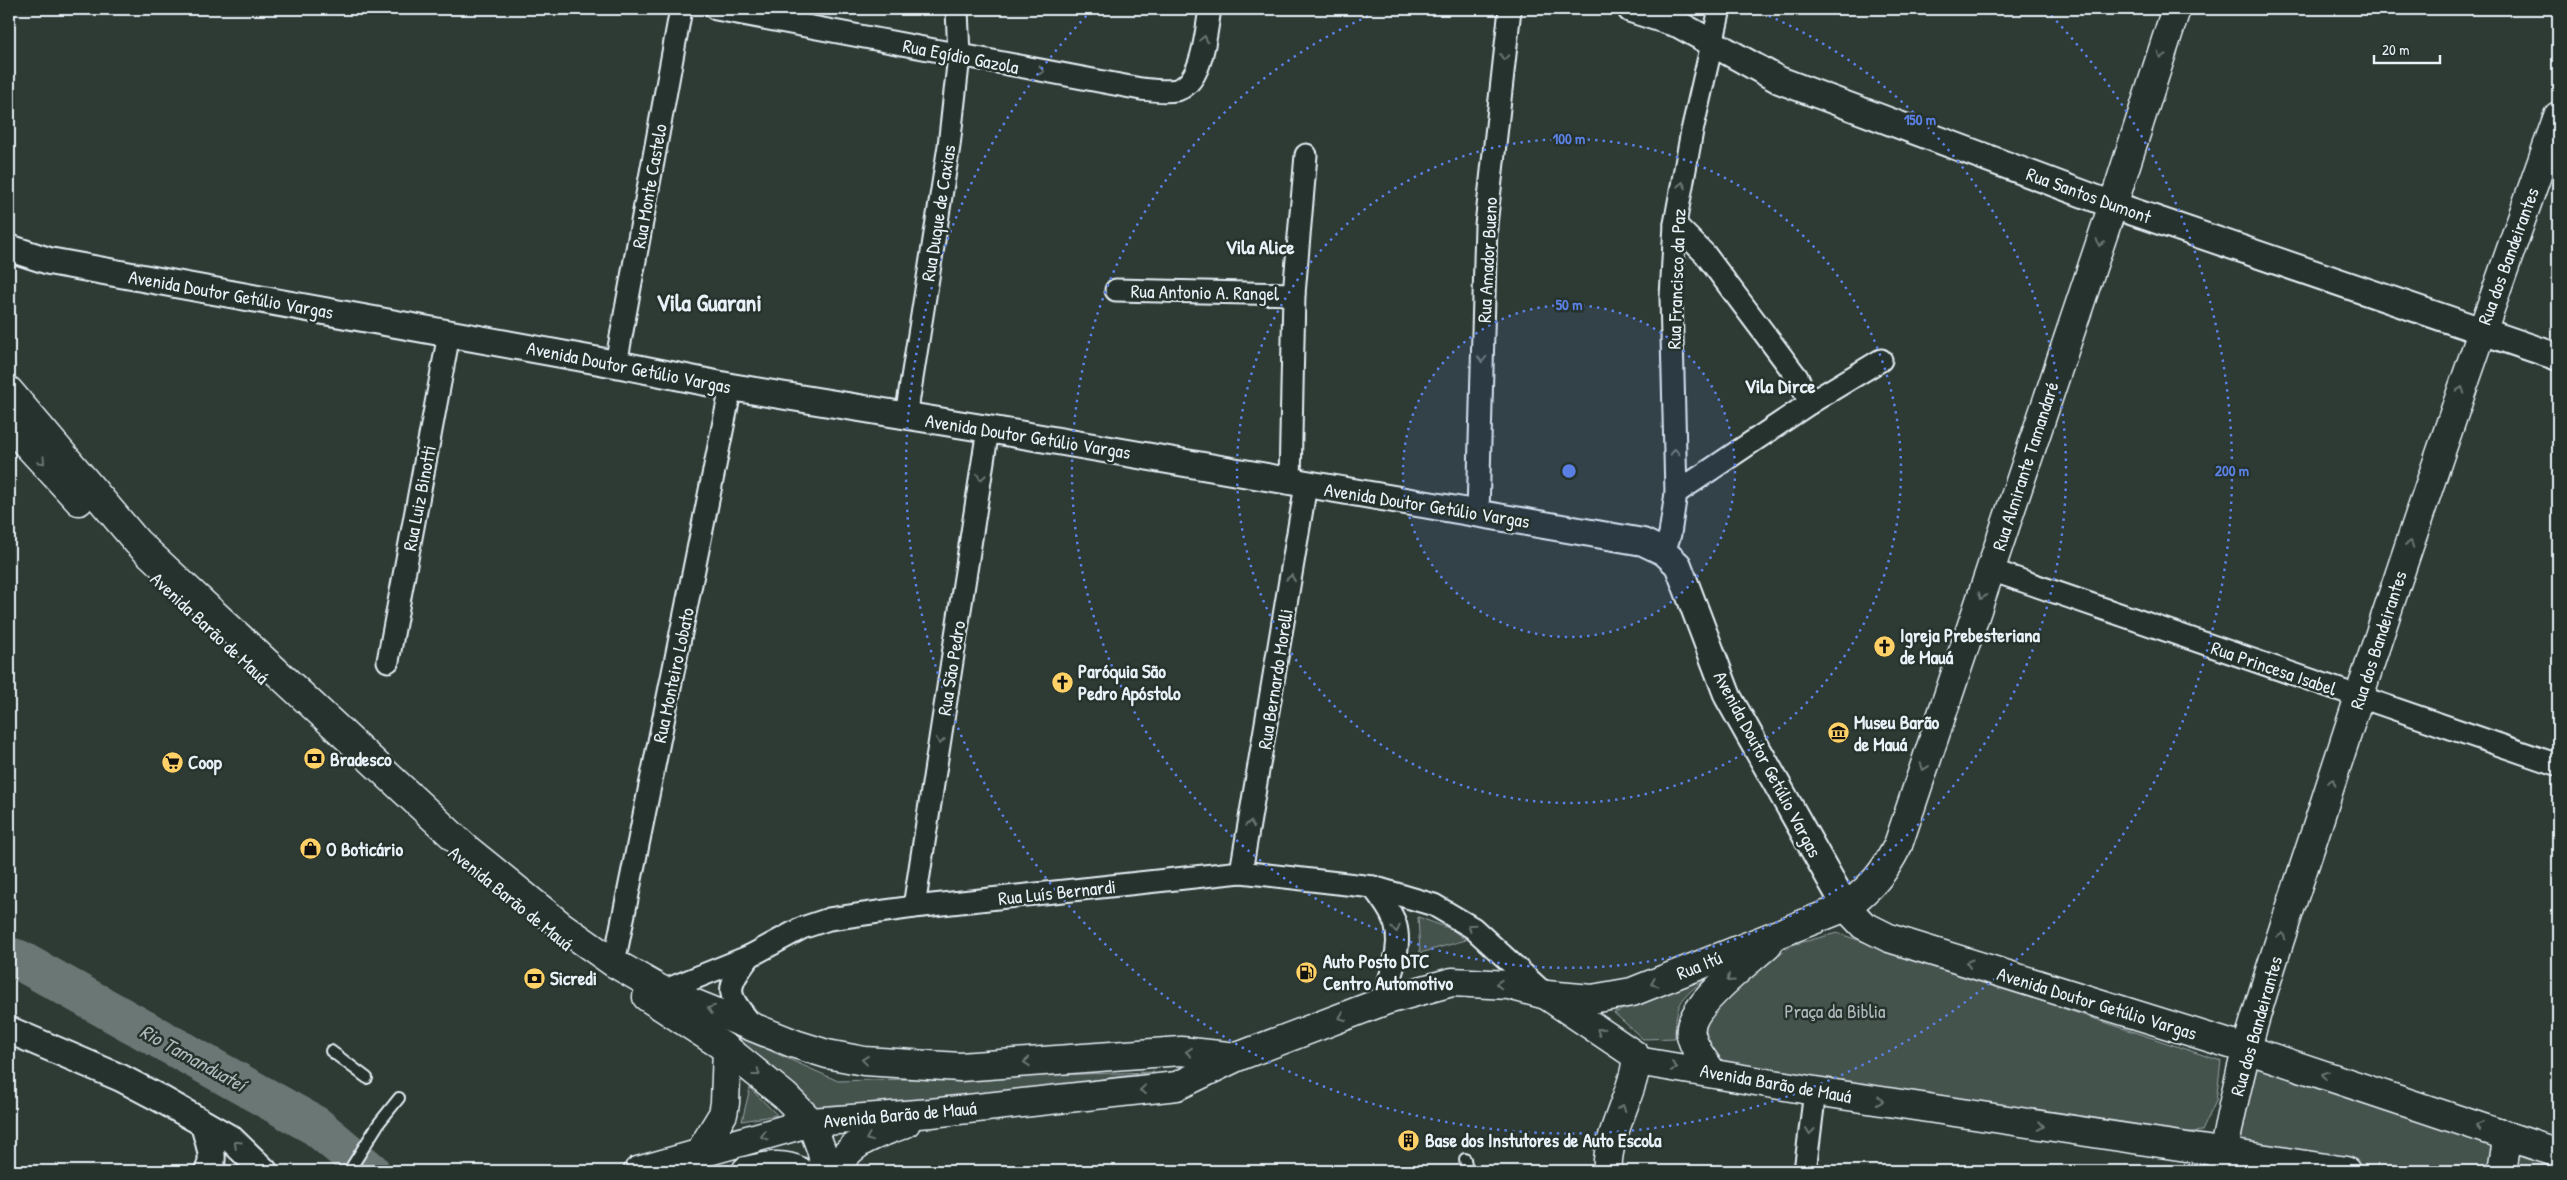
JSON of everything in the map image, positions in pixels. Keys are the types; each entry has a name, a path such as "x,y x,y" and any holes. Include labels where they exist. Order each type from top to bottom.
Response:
{"main road":[{"name":"Rua Almirante Tamandaré","path":"1846,907 1885,871 1898,845 2176,9"},
{"name":"Rua dos Bandeirantes","path":"2222,1162 2246,1050 2358,697 2481,331 2558,116"},
{"name":"Avenida Barão de Mauá","path":"9,390 137,542 467,849 521,895 614,963 663,991 795,1044 827,1054 864,1061 960,1067 1181,1052 1238,1057"},
{"name":"Avenida Barão de Mauá","path":"9,425 115,540 459,859 558,939 727,1050 767,1080 811,1122 930,1113 1177,1086 1238,1057 1382,1002 1452,982 1509,985 1546,995 1628,1049 1635,1055 1637,1061 1712,1072 2222,1162 2346,1171"},
{"name":"Rua Itú","path":"1546,995 1592,999 1632,992 1846,907"},
{"name":"Avenida Doutor Getúlio Vargas","path":"1846,907 1863,925 1889,938 2246,1050 2558,1153"},
{"path":"1712,1072 1696,1048 1691,1034 1693,1018 1702,1004 1779,934"},
{"path":"698,1155 722,1114 725,1103 727,1050"},
{"path":"1608,1171 1606,1158 1610,1141 1637,1061"},
{"path":"835,1171 843,1158 857,1143 930,1113"},
{"path":"638,1171 811,1122 826,1171"},
{"path":"2502,1171 2506,1147 2504,1134"},
{"path":"746,1171 773,1165 790,1166 799,1171"}],"street":[{"name":"Rua Monte Castelo","path":"616,364 681,9"},
{"name":"Rua Egídio Gazola","path":"716,9 1141,89 1175,90 1189,82 1198,69 1210,9"},
{"name":"Rua Duque de Caxias","path":"906,416 949,146 959,56 957,9"},
{"name":"Rua Amador Bueno","path":"1478,513 1486,226 1510,9"},
{"name":"Rua Santos Dumont","path":"1631,9 1678,24 1779,80 2112,205 2558,357"},
{"name":"Rua Francisco da Paz","path":"1664,552 1670,534 1676,493 1671,297 1674,224 1711,43 1720,9"},
{"name":"Rua Bernardo Morelli","path":"1241,872 1298,483 1294,294 1306,155"},
{"path":"1674,224 1705,254 1797,377 1810,402"},
{"name":"Avenida Doutor Getúlio Vargas","path":"9,248 48,260 616,364 731,387 988,429 1643,542 1664,552 1678,565 1688,587 1704,639 1728,697 1846,907"},
{"name":"Avenida Doutor Getúlio Vargas","path":"9,261 48,260"},
{"name":"Rua Antonio A. Rangel","path":"1116,290 1294,294"},
{"name":"Rua Luiz Binotti","path":"388,661 449,334"},
{"path":"1676,493 1810,402 1882,360"},
{"name":"Rua Monteiro Lobato","path":"614,963 731,387"},
{"name":"Rua São Pedro","path":"914,907 988,429"},
{"name":"Rua Princesa Isabel","path":"1991,570 2558,765"},
{"name":"Rua Luís Bernardi","path":"663,991 750,956 802,928 829,919 914,907 1241,872 1373,887 1434,905 1473,928 1546,995"},
{"path":"1373,887 1393,917 1398,937 1394,963 1382,1002"},
{"name":"Rua Luís Bernardi","path":"750,956 733,978 731,992 736,1005 753,1026"},
{"path":"9,1030 122,1078 231,1139 264,1171"},
{"path":"1805,1171 1816,1091"},
{"path":"204,1124 212,1154 212,1166 208,1171"}],"lane":[{"path":"331,1052 367,1078"},
{"path":"349,1171 379,1123 399,1098"},
{"path":"1465,1159 1466,1171"}],"green space":[{"path":"1418,917 1451,929 1466,940 1420,953"},
{"name":"Praça da Biblia","path":"1837,933 2221,1061 2216,1101 2202,1131 2130,1138 1730,1068 1713,1058 1706,1045 1706,1030 1709,1016 1739,983 1792,945"},
{"path":"1711,974 1682,1000 1675,1025 1675,1038 1643,1039 1614,1013"},
{"path":"737,1036 838,1081 1154,1072 817,1117"},
{"path":"2254,1062 2502,1135 2493,1171 2400,1171 2237,1144"},
{"path":"750,1088 777,1115 742,1121"},
{"path":"2521,1146 2558,1160 2558,1171 2509,1171"}],"waterway":[{"name":"Rio Tamanduateí","path":"9,957 19,960 316,1126 370,1171"}],"place":[{"name":"Igreja Prebesteriana de Mauá","path":"1884,646"},
{"name":"Paróquia São Pedro Apóstolo","path":"1062,682"},
{"name":"Museu Barão de Mauá","path":"1838,733"},
{"name":"Bradesco","path":"314,759"},
{"name":"Coop","path":"172,762"},
{"name":"O Boticário","path":"310,849"},
{"name":"Auto Posto DTC Centro Automotivo","path":"1307,972"},
{"name":"Sicredi","path":"534,978"},
{"name":"Base dos Instutores de Auto Escola","path":"1409,1140"}],"district":[{"name":"Vila Alice","path":"1260,247"},
{"name":"Vila Guarani","path":"709,303"},
{"name":"Vila Dirce","path":"1780,386"}]}
